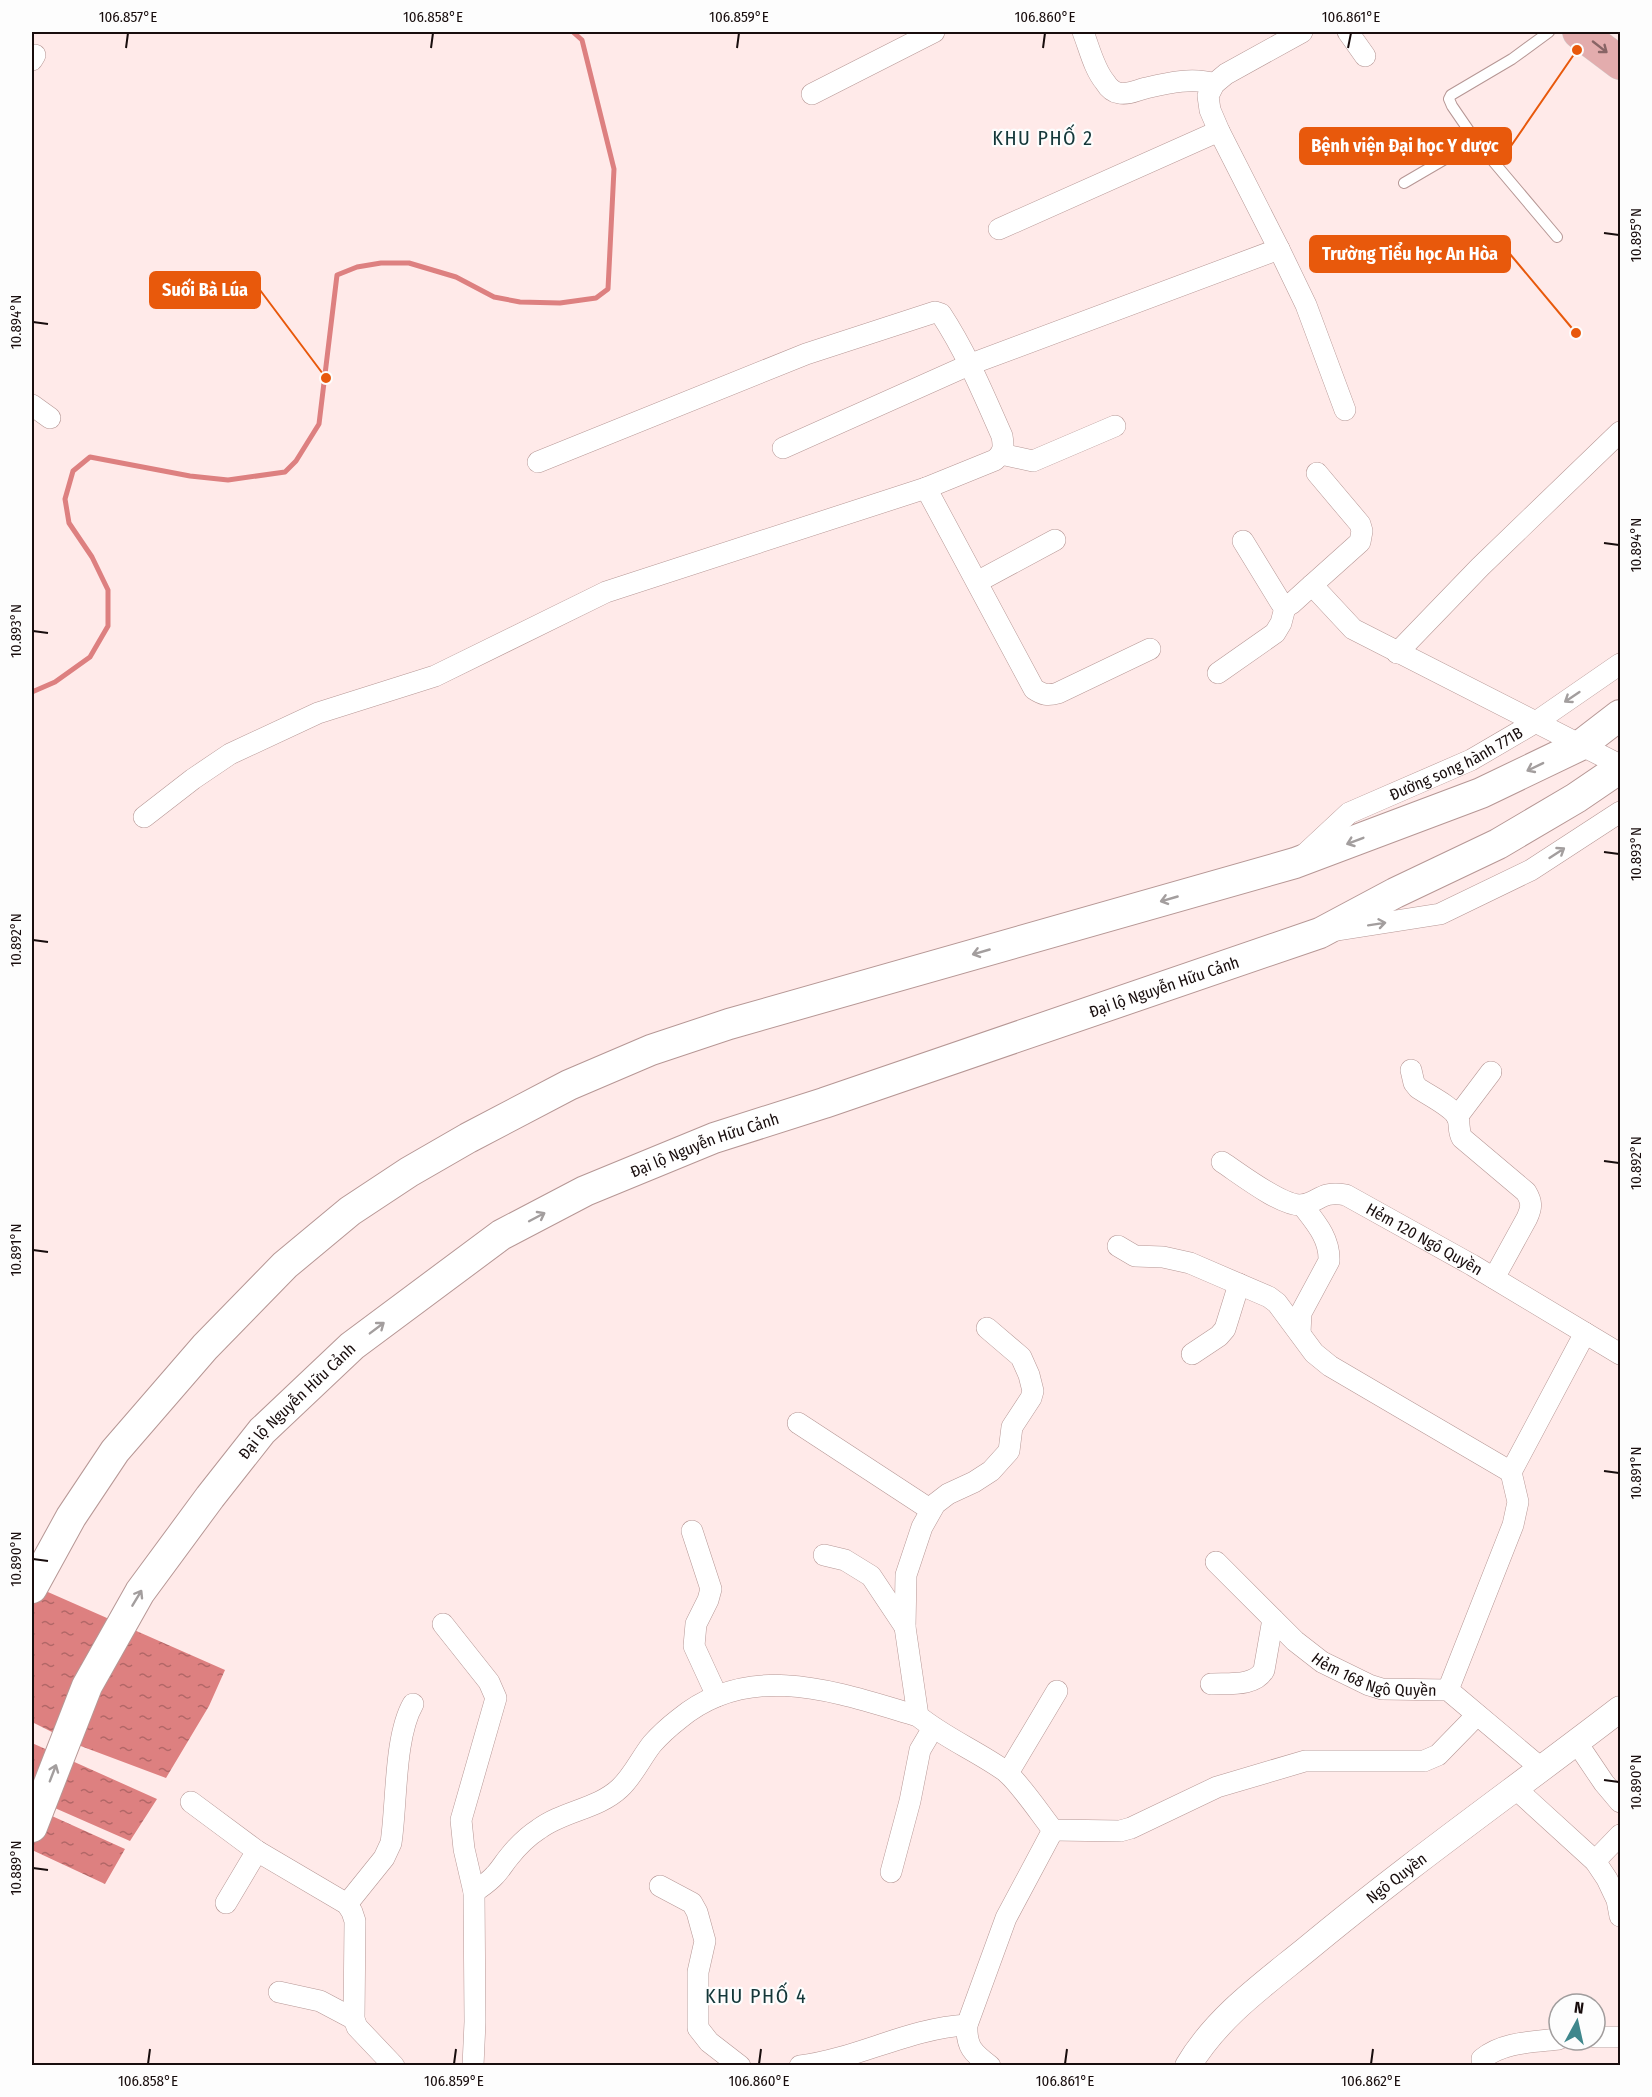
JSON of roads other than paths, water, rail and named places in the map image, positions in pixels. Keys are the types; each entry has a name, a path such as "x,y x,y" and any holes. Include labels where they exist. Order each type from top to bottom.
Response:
{"main road":[{"path":"1579,32 1620,63"},
{"path":"32,1588 71,1517 114,1451 205,1347 285,1265 350,1211 409,1172 468,1138 569,1085 651,1050 729,1024 1295,863 1481,793 1581,745 1620,715"},
{"name":"Đại lộ Nguyễn Hữu Cảnh","path":"32,1827 87,1686 140,1592 262,1431 352,1346 501,1235 585,1191 714,1138 824,1103 1320,933 1395,893 1498,844 1576,798 1620,767"}],"street":[{"path":"812,94 934,32"},
{"path":"1083,32 1103,81 1119,93 1130,93 1188,81 1202,80 1214,84"},
{"path":"1302,32 1226,74 1214,84 1208,96 1210,110 1219,131 1306,305 1345,410"},
{"path":"1348,32 1365,56"},
{"path":"999,229 1219,131"},
{"path":"783,448 971,364 1279,249"},
{"path":"144,816 193,778 230,754 318,713 435,676 606,592 926,488 995,460 1001,454 1004,446 1002,436 971,364 941,314 935,312 806,354 538,462"},
{"path":"32,405 50,418"},
{"path":"1001,454 1033,461 1115,426"},
{"path":"1397,653 1480,567 1620,432"},
{"path":"1243,541 1281,603 1286,604 1291,604 1360,542 1362,531 1360,524 1317,473"},
{"path":"926,488 1034,689 1049,695 1058,693 1150,649"},
{"path":"977,582 1056,540"},
{"path":"1312,585 1353,629 1620,767"},
{"path":"1218,673 1275,633 1281,623 1286,604"},
{"name":"Đường song hành 771B","path":"1295,863 1349,813 1471,760 1536,722 1620,664"},
{"path":"1320,933 1440,914 1531,870 1620,812"},
{"path":"1412,1070 1414,1083 1418,1088 1454,1111 1462,1137 1526,1192 1531,1201 1531,1209 1527,1218 1494,1278"},
{"path":"1457,1117 1491,1072"},
{"path":"1222,1162 1266,1191 1292,1204 1302,1205 1327,1241 1330,1251 1329,1261 1301,1312 1300,1333"},
{"name":"Hẻm 120 Ngô Quyền","path":"1302,1205 1325,1194 1334,1192 1346,1195 1494,1278 1620,1354"},
{"path":"1118,1246 1135,1256 1163,1257 1190,1263 1269,1297 1277,1303 1314,1353 1330,1366 1511,1472"},
{"path":"1192,1354 1219,1336 1225,1329 1239,1284"},
{"path":"891,1872 910,1802 925,1722 905,1627 906,1575 922,1527 935,1504 948,1494 991,1471 1009,1451 1012,1427 1033,1391 1021,1357 987,1328"},
{"path":"1449,1690 1513,1525 1518,1502 1511,1472 1585,1333"},
{"path":"798,1423 931,1510"},
{"path":"693,1531 711,1589 696,1624 694,1646 717,1696"},
{"path":"824,1556 845,1560 871,1576 905,1627"},
{"name":"Hẻm 168 Ngô Quyền","path":"1216,1562 1295,1641 1322,1662 1382,1689 1449,1690 1542,1769"},
{"path":"1211,1684 1251,1681 1261,1675 1264,1670 1273,1618"},
{"path":"443,1624 489,1682 496,1698 461,1820 464,1849 474,1892 473,2066"},
{"path":"474,1892 496,1875 510,1856 538,1829 559,1817 606,1799 621,1788 652,1744 687,1713 717,1696 752,1686 781,1684 830,1691 925,1722 1008,1773 1053,1830"},
{"path":"1008,1773 1057,1691"},
{"path":"347,1904 384,1858 392,1843 401,1738 406,1716 412,1704"},
{"name":"Ngô Quyền","path":"1188,2066 1196,2052 1227,2015 1359,1906 1620,1709"},
{"path":"1053,1830 1120,1831 1131,1828 1217,1787 1305,1761 1424,1761 1438,1755 1477,1715"},
{"path":"1576,1743 1620,1802"},
{"path":"1516,1788 1595,1862 1607,1879 1617,1900 1620,1916"},
{"path":"191,1802 257,1851 347,1904 355,1921 354,2019 357,2028 394,2066"},
{"path":"979,2062 966,2040 967,2025 1006,1918 1053,1830"},
{"path":"1595,1862 1620,1835"},
{"path":"226,1903 257,1851"},
{"path":"660,1886 692,1904 697,1912 705,1941 698,1972 698,2028 709,2042 740,2066"},
{"path":"279,1992 320,2001 354,2019"},
{"path":"800,2066 822,2063 942,2026 967,2025"},
{"path":"1483,2066 1482,2059 1493,2050 1547,2040"}],"lane":[{"path":"1549,32 1512,59 1451,95 1449,99 1476,141 1557,237"},
{"path":"1404,183 1476,141"}],"water":[{"path":"32,1585 225,1670 209,1706 166,1778 78,1745 32,1722"},
{"path":"32,1743 157,1799 130,1841 32,1798"},
{"path":"32,1807 125,1849 105,1884 32,1850"}],"waterway":[{"path":"32,692 55,682 90,657 108,626 108,590 92,557 69,523 65,499 73,471 90,457 190,476 228,480 285,472 296,461 319,424 337,275 357,267 381,263 409,263 456,277 494,297 520,302 560,303 596,298 608,289 614,169 582,40 573,32"}],"place":[{"name":"Bệnh viện Đại học Y dược","path":"1577,50"},
{"name":"Trường Tiểu học An Hòa","path":"1576,333"},
{"name":"Suối Bà Lúa","path":"326,378"}],"district":[{"name":"KHU PHỐ 2","path":"1043,138"},
{"name":"KHU PHỐ 4","path":"756,1996"}]}
